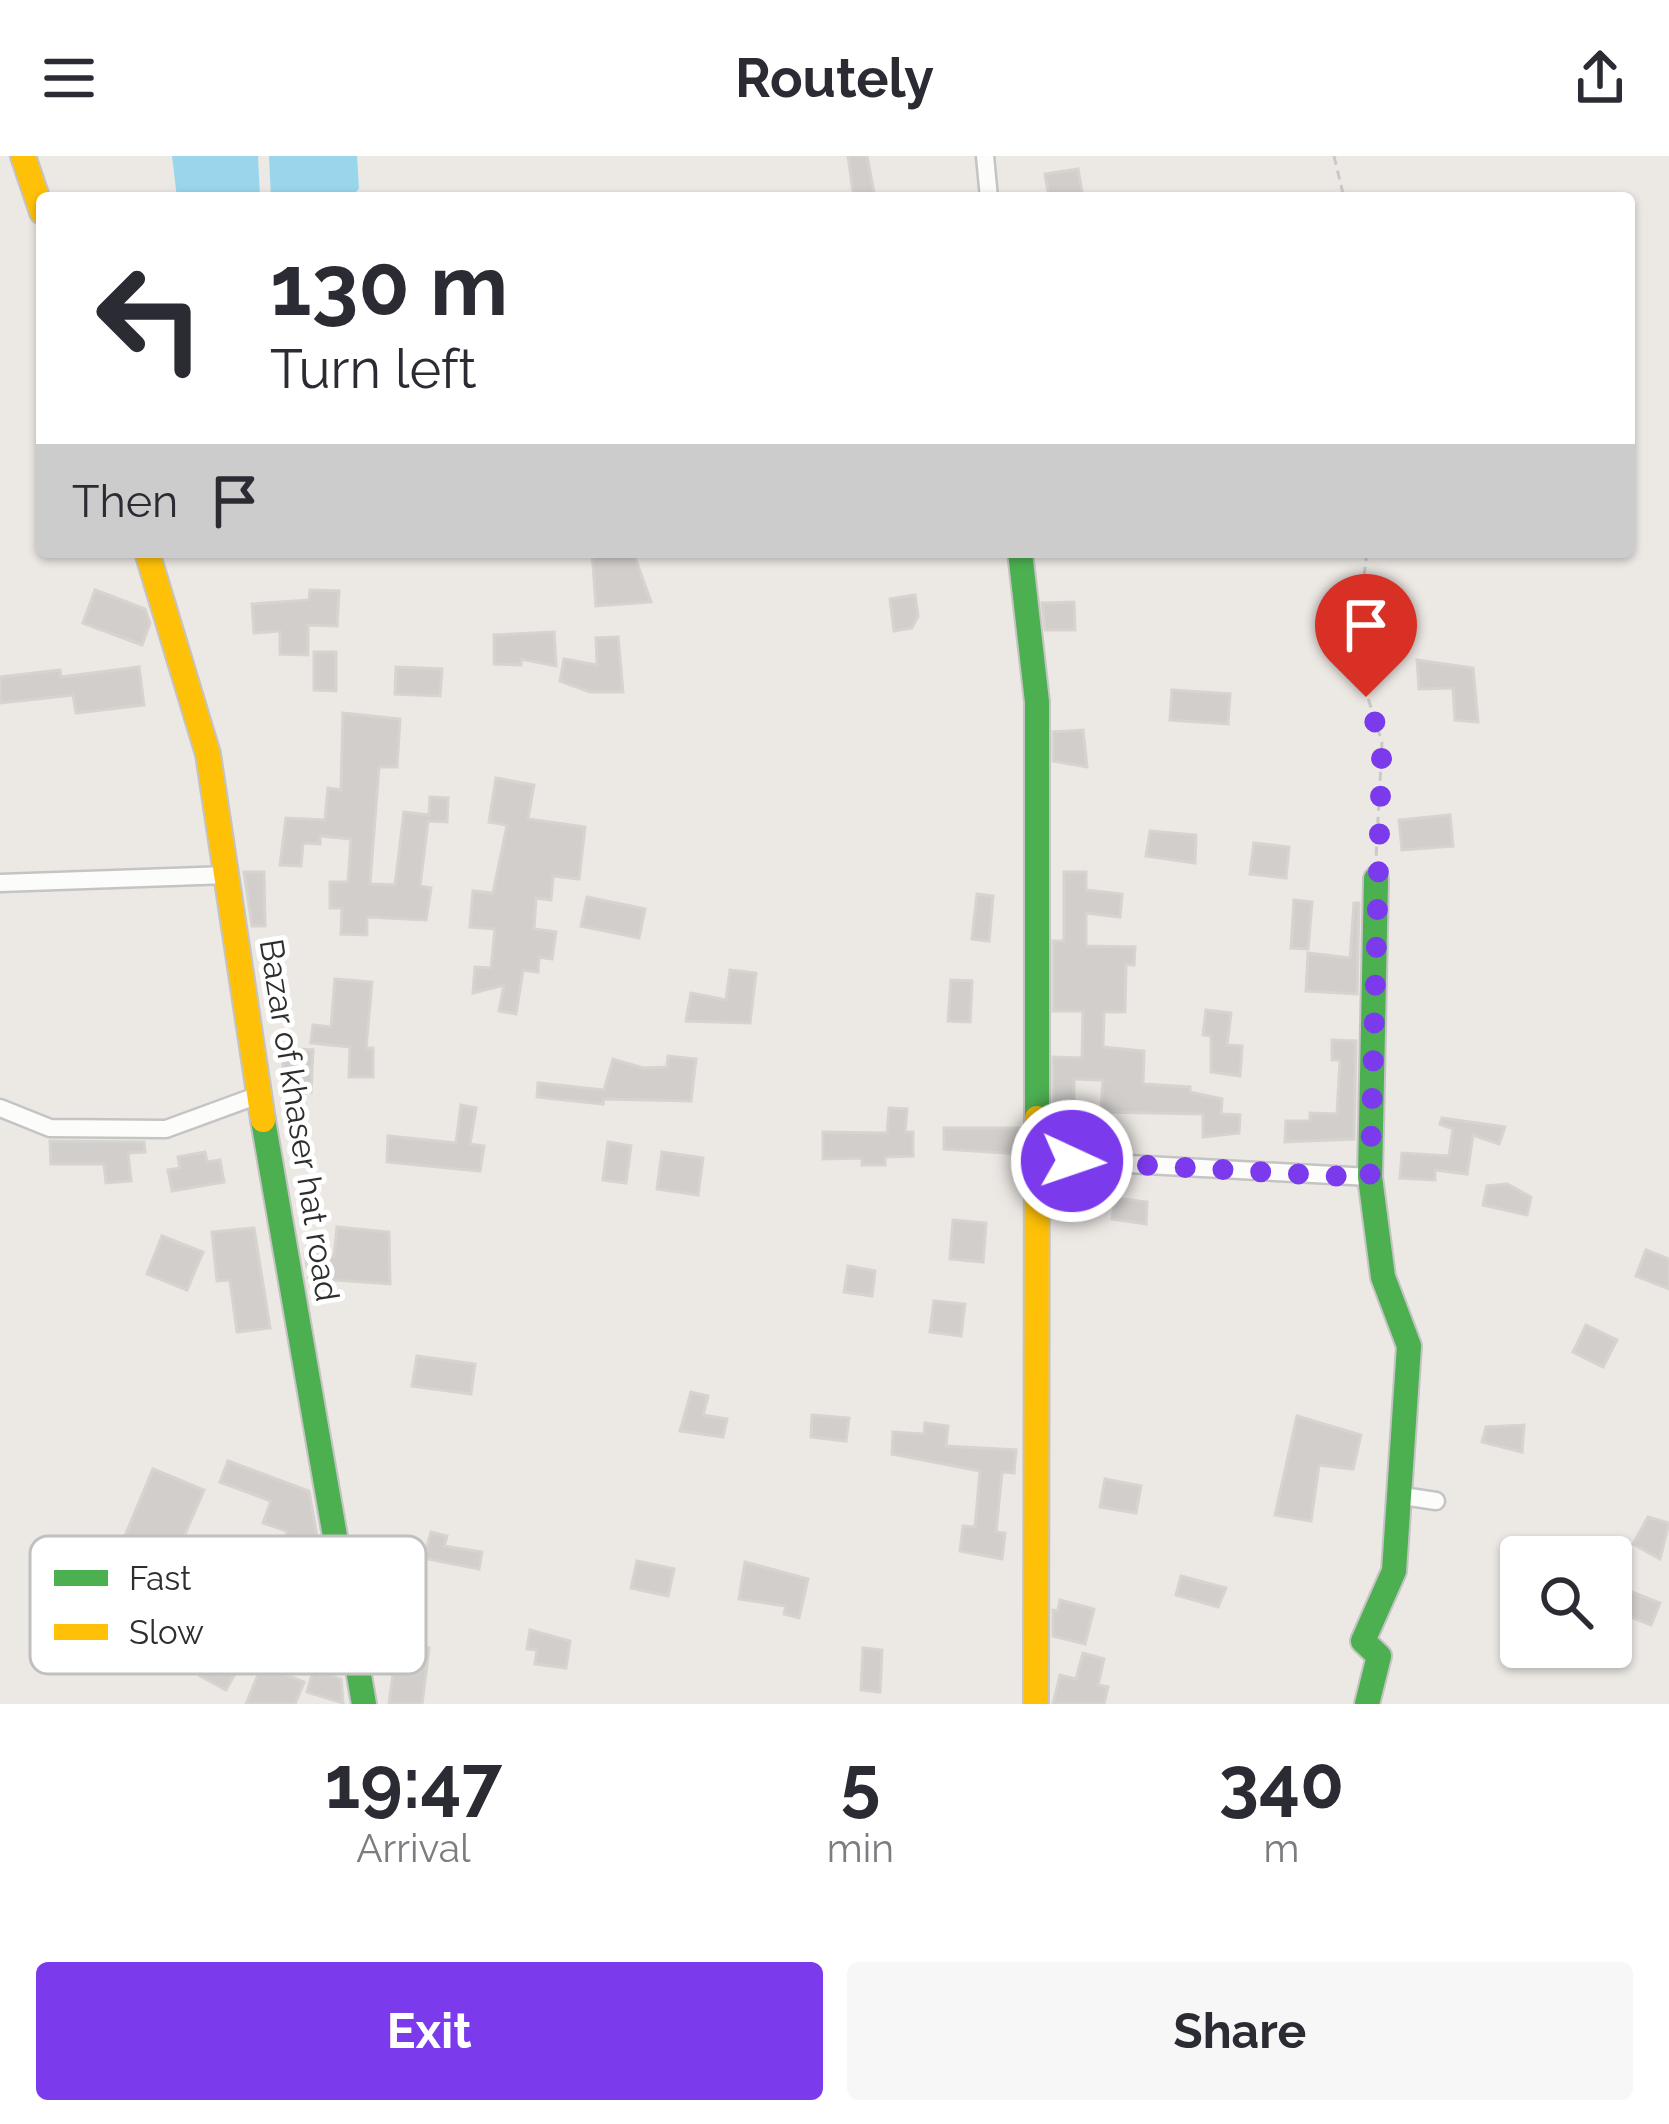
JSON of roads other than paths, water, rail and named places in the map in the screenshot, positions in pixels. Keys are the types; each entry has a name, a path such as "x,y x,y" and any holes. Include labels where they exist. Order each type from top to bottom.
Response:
{"street":[{"path":"23,156 36,194"},
{"path":"986,156 989,192"},
{"name":"Bazar of khaser hat road","path":"149,558 208,754 259,1095 335,1536"},
{"path":"1021,558 1036,702 1036,1704"},
{"path":"0,883 228,875"},
{"path":"1367,1704 1379,1656 1363,1641 1394,1571 1409,1346 1383,1277 1370,1178 1376,879"},
{"path":"0,1108 50,1128 166,1129 259,1095"},
{"path":"1072,1161 1370,1178"},
{"path":"1396,1495 1436,1501"},
{"name":"Bazar of khaser hat road","path":"359,1674 364,1704"}],"water":[{"path":"172,156 258,156 260,192 176,192"},
{"path":"269,156 357,156 356,192 271,192"}]}
